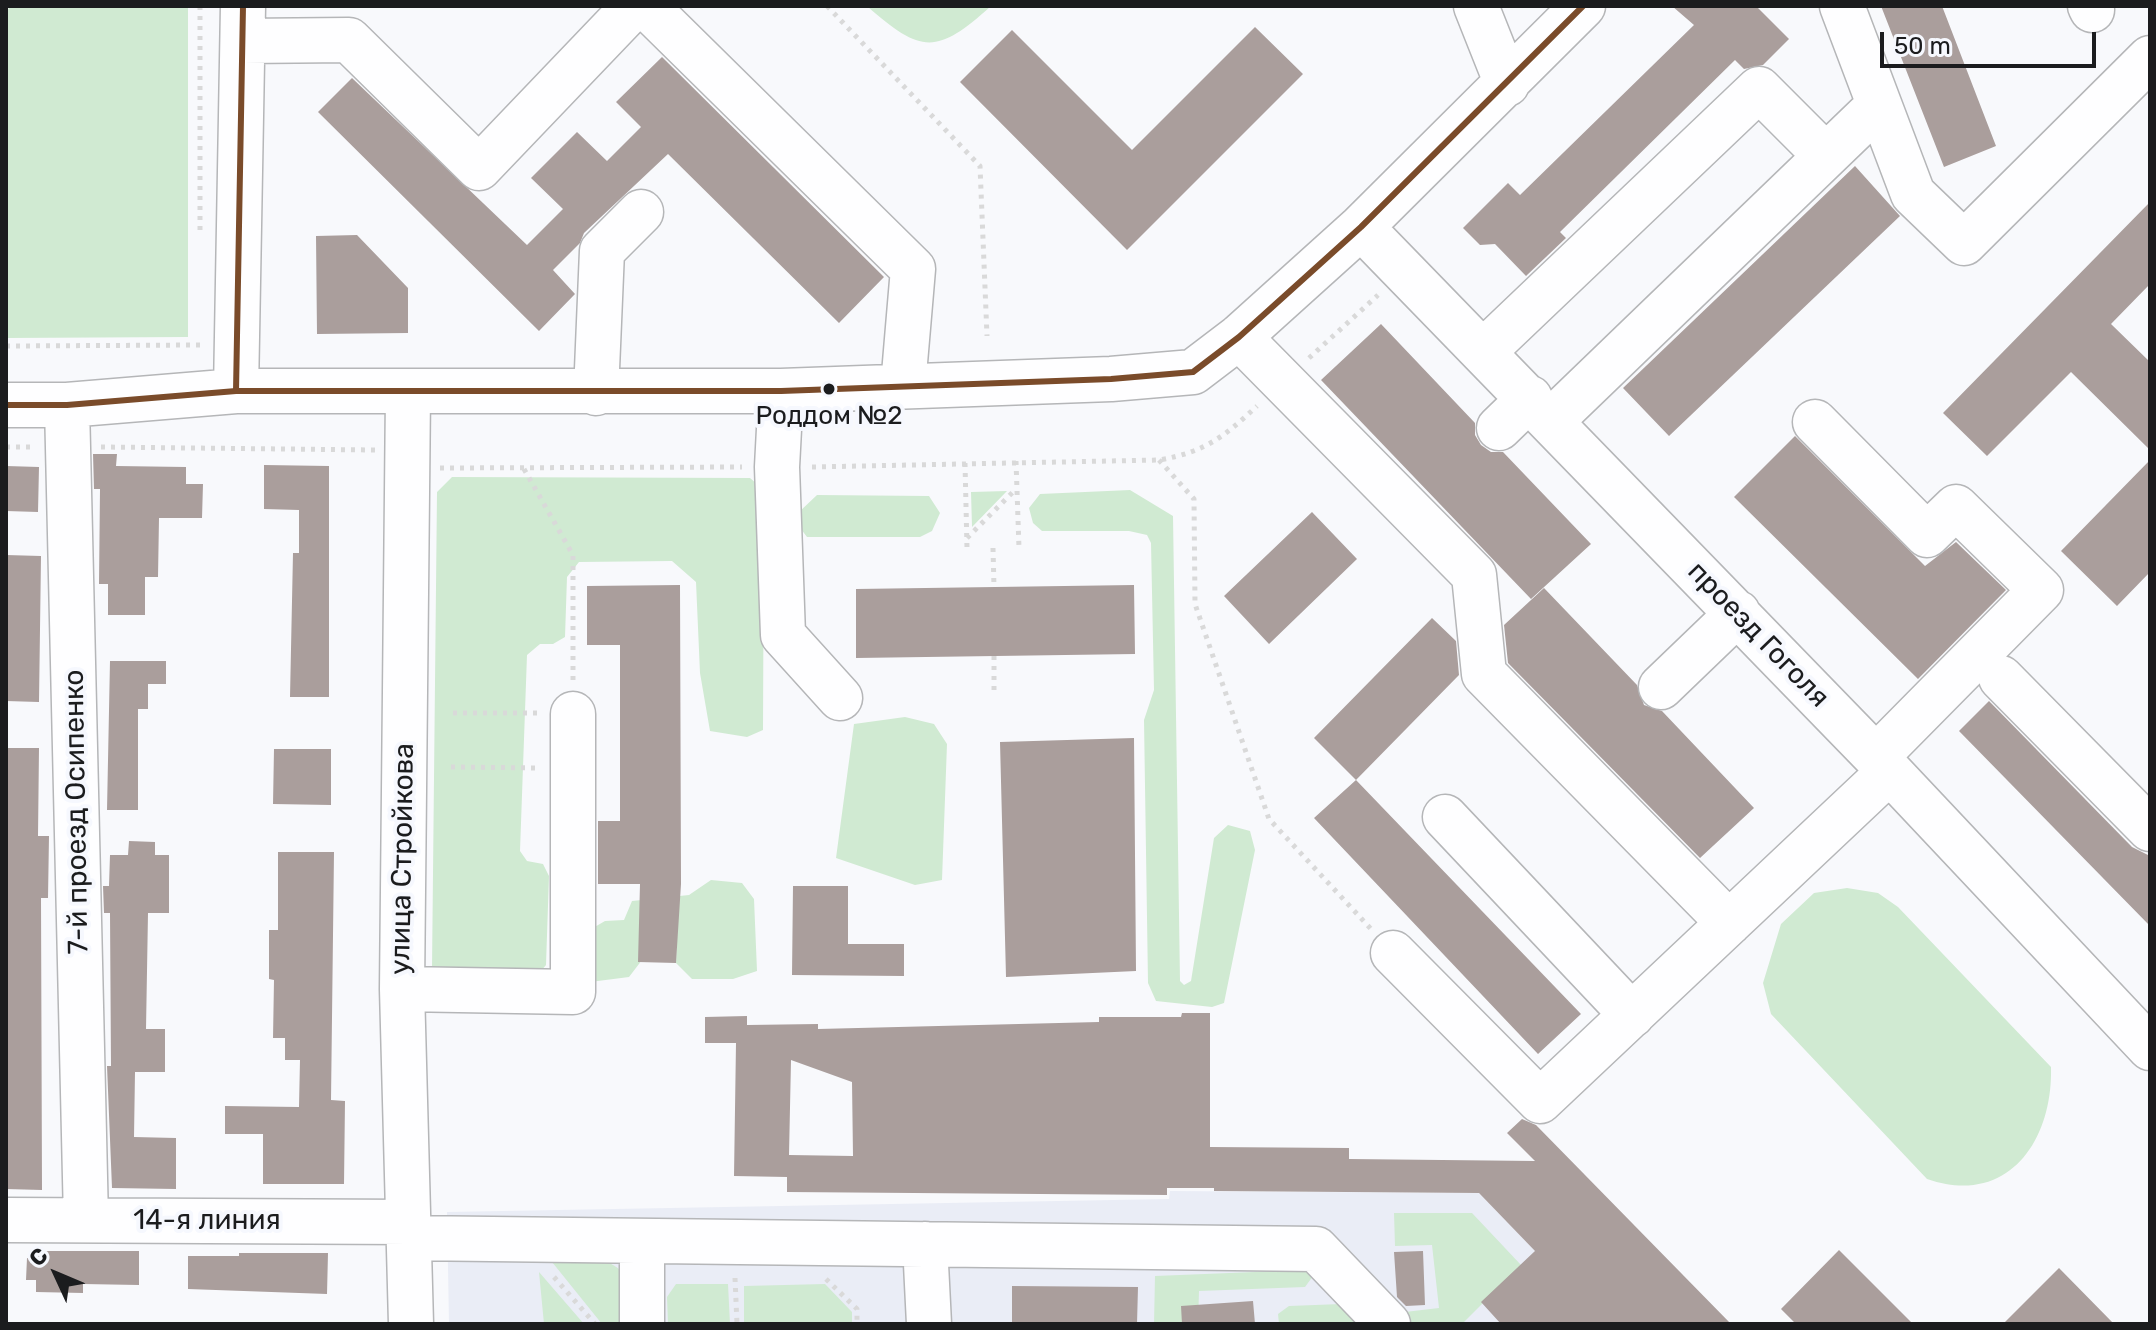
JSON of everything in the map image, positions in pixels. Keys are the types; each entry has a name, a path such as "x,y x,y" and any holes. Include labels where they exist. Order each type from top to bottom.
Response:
{"street":[{"path":"236,391 243,24 349,40 479,168 634,6"},
{"path":"646,6 913,269 903,386"},
{"path":"1476,6 1507,84"},
{"path":"6,405 68,426 236,391 781,391 1111,379 1193,372 1239,337 1361,227 1583,6"},
{"path":"1842,6 1913,194 1964,243 2150,58"},
{"path":"1484,351 1759,89 1826,156"},
{"path":"1499,428 1541,409 1826,156 1879,105"},
{"path":"596,393 602,251 641,212"},
{"name":"проезд Гоголя","path":"1361,227 2145,1033"},
{"path":"1239,337 1474,575 1484,674 1729,923"},
{"path":"781,391 777,467 783,635 840,698"},
{"name":"улица Стройкова","path":"408,393 402,989 411,1324"},
{"path":"1393,953 1540,1101 1729,923 1883,765 2041,590 1956,507 1927,535 1815,422"},
{"name":"7-й проезд Осипенко","path":"68,426 86,1220"},
{"path":"1661,687 1738,613"},
{"path":"2002,678 2150,829"},
{"path":"402,989 573,992 573,714"},
{"path":"1445,817 1632,1015"},
{"name":"14-я линия","path":"6,1220 409,1230 523,1239 1316,1249 1388,1324"},
{"path":"642,1241 642,1324"},
{"path":"925,1244 929,1324"}],"path":[{"path":"200,6 200,238"},
{"path":"827,6 980,166 987,336"},
{"path":"6,346 200,346 200,331"},
{"path":"6,447 68,426 408,451"},
{"path":"1159,460 1194,499 1195,604 1269,819 1393,953"},
{"path":"1016,461 1019,548"},
{"path":"965,463 967,549"},
{"path":"453,713 573,714 573,555 524,468"},
{"path":"967,538 1017,489"},
{"path":"993,548 994,587"},
{"path":"994,656 994,695"},
{"path":"451,767 573,768"},
{"path":"523,1239 595,1324"},
{"path":"719,1278 750,1279"},
{"path":"735,1278 737,1324"},
{"path":"812,1279 828,1279 857,1309 857,1324"}],"shaded area":[{"path":"1170,1191 1479,1193 1606,1324 449,1324 447,1212 1169,1199"}],"green space":[{"path":"10,6 188,6 188,337 6,338 6,13"},
{"path":"867,6 991,6 956,33 929,42 902,33"},
{"path":"452,477 750,478 764,490 763,730 747,737 710,731 700,673 696,582 672,561 579,562 567,577 565,637 553,644 540,644 527,655 520,851 527,861 543,864 549,876 546,965 537,976 432,968 437,492"},
{"path":"1130,490 1173,516 1180,981 1184,985 1191,981 1214,838 1228,825 1250,831 1255,850 1224,1003 1212,1007 1156,1001 1148,983 1144,720 1154,690 1151,543 1147,535 1129,531 1042,531 1033,523 1029,508 1040,494"},
{"path":"1007,491 972,527 971,492"},
{"path":"817,495 929,496 940,513 932,531 920,537 807,537 798,525 798,513"},
{"path":"905,717 934,724 947,744 942,880 915,885 836,858 854,724"},
{"path":"711,880 742,883 754,899 757,971 733,979 692,979 676,963 678,913 629,977 590,982 586,932 605,921 624,920 632,901 689,895"},
{"path":"1847,888 1878,893 1898,907 2051,1067 2050,1094 2044,1120 2034,1142 2020,1161 2002,1175 1981,1184 1956,1185 1927,1179 1771,1014 1763,983 1781,924 1814,893"},
{"path":"1394,1213 1472,1213 1521,1265 1462,1324 1407,1324 1405,1312 1439,1308 1432,1245 1395,1246"},
{"path":"548,1257 590,1258 618,1268 626,1276 625,1324 602,1324"},
{"path":"1304,1270 1313,1276 1305,1287 1199,1291 1198,1324 1154,1324 1155,1276"},
{"path":"539,1272 584,1324 544,1324"},
{"path":"676,1284 728,1284 730,1324 668,1324 667,1297"},
{"path":"825,1284 852,1312 852,1324 744,1324 744,1286"},
{"path":"1341,1304 1361,1324 1279,1324 1278,1314 1289,1306"}],"building":[{"path":"1672,6 1756,6 1789,39 1763,65 1744,69 1735,60 1560,232 1566,238 1526,276 1495,244 1480,245 1463,228 1508,183 1520,195 1694,25"},
{"path":"1881,6 1942,6 1996,146 1944,167"},
{"path":"1255,27 1303,74 1127,250 960,82 1012,30 1132,150"},
{"path":"662,57 884,277 839,323 668,154 584,233 580,243 553,270 575,294 539,331 318,112 352,78 527,245 563,209 531,178 577,132 607,161 641,127 616,102"},
{"path":"1855,166 1900,216 1669,436 1623,388"},
{"path":"2150,202 2150,284 2111,324 2150,362 2150,450 2071,372 1987,456 1943,413"},
{"path":"357,235 408,288 408,333 317,334 316,236"},
{"path":"1381,324 1475,423 1475,435 1481,445 1491,452 1503,452 1591,544 1531,599 1321,380"},
{"path":"1795,436 1925,566 1956,542 2006,590 1918,679 1734,497"},
{"path":"93,454 117,454 116,466 186,467 186,484 203,484 202,518 159,518 158,577 145,577 145,615 108,615 108,584 99,584 100,489 94,489"},
{"path":"2150,460 2150,572 2117,606 2061,551"},
{"path":"264,465 329,466 329,697 290,697 293,553 299,553 299,510 264,509"},
{"path":"6,466 39,467 38,512 6,511"},
{"path":"1312,512 1357,559 1269,644 1224,596"},
{"path":"6,555 41,556 39,702 6,701"},
{"path":"680,585 681,884 676,963 638,962 640,884 598,884 598,821 620,821 620,645 587,645 587,586"},
{"path":"1134,585 1135,654 856,658 856,589"},
{"path":"1544,588 1637,685 1644,705 1662,711 1754,808 1700,858 1508,663 1504,625"},
{"path":"1432,618 1456,641 1459,675 1356,780 1314,738"},
{"path":"110,661 166,661 166,684 148,684 148,709 138,709 138,810 107,810"},
{"path":"1989,701 2132,847 2150,856 2150,926 1959,731"},
{"path":"1134,738 1136,971 1006,977 1000,742"},
{"path":"6,748 39,748 38,836 49,836 48,898 41,898 42,1190 6,1189"},
{"path":"274,749 331,749 331,805 273,804"},
{"path":"1356,780 1581,1014 1538,1054 1314,818"},
{"path":"129,841 155,842 155,855 169,855 169,913 148,913 146,1029 165,1029 165,1072 135,1072 134,1137 176,1138 176,1189 112,1188 107,1066 111,1066 110,913 104,913 103,886 109,886 110,855 128,855"},
{"path":"278,852 334,852 331,1100 345,1101 344,1184 263,1184 263,1134 225,1134 225,1106 299,1107 300,1060 285,1060 285,1038 273,1038 274,980 269,979 269,930 278,930"},
{"path":"793,886 848,886 848,944 904,944 904,976 792,975"},
{"path":"1182,1013 1210,1013 1210,1147 1349,1148 1349,1159 1535,1161 1507,1133 1522,1119 1536,1125 1731,1324 1501,1324 1481,1302 1535,1251 1479,1193 1214,1191 1214,1188 1167,1188 1167,1195 787,1192 787,1177 734,1176 736,1043 705,1043 705,1017 747,1016 747,1025 818,1024 818,1029 1099,1022 1099,1017 1181,1017","holes":["791,1060 852,1082 853,1156 789,1155"]},
{"path":"1839,1250 1913,1324 1796,1324 1781,1309"},
{"path":"36,1251 139,1251 139,1285 83,1284 83,1293 36,1292 36,1280 26,1280 27,1258 36,1258"},
{"path":"1423,1251 1425,1305 1406,1306 1397,1297 1394,1252"},
{"path":"239,1253 328,1253 327,1294 188,1289 188,1256 239,1256"},
{"path":"2059,1268 2114,1324 2003,1324"},
{"path":"1012,1286 1138,1287 1137,1324 1012,1324"},
{"path":"1253,1301 1255,1324 1182,1324 1181,1306"}],"transit line":[{"path":"236,391 243,6"},
{"path":"6,405 67,405 236,391 781,391 1111,379 1193,372 1239,337 1361,227 1583,6"}],"place":[{"name":"Роддом №2","path":"829,389"}]}
